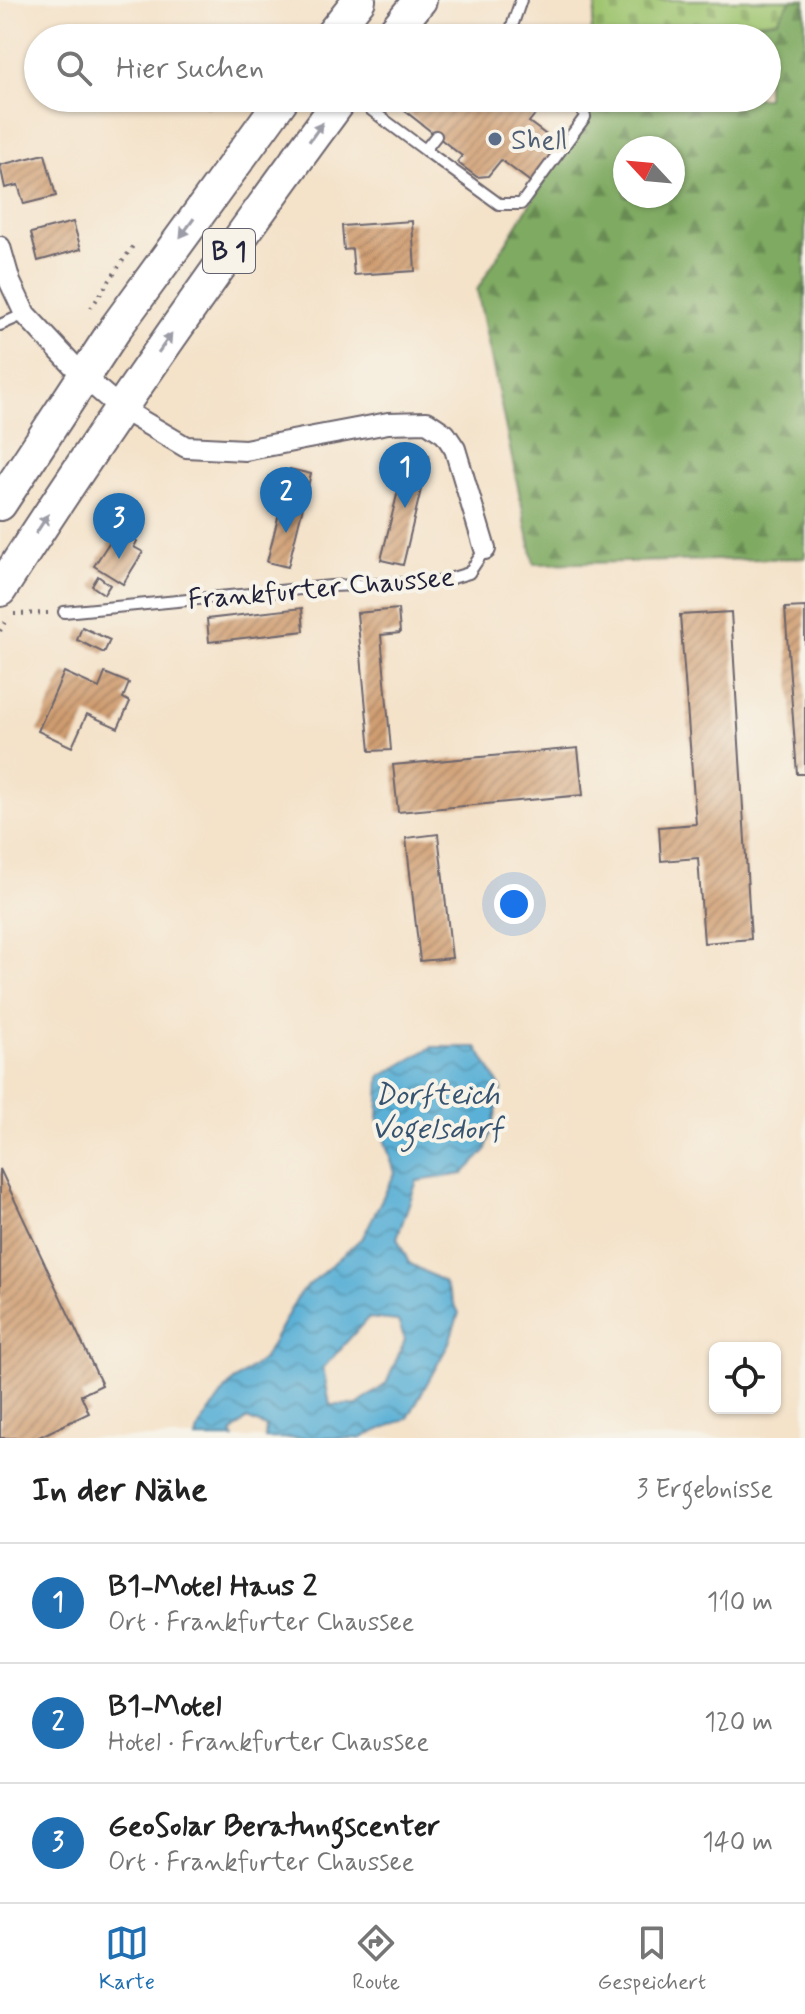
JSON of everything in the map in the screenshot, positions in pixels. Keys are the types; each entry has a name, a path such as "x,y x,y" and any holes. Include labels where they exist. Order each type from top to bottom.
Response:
{"main road":[{"path":"340,24 359,0"},
{"path":"400,24 420,0"},
{"name":"B 1","path":"0,504 125,316 273,112"},
{"name":"B 1","path":"0,590 217,268 332,112"}],"street":[{"path":"0,247 10,282 25,314 84,377 120,408"},
{"name":"Frankfurter Chaussee","path":"120,408 186,447 226,451 388,423 427,422 445,434 455,449 485,549"}],"lane":[{"path":"513,24 521,0"},
{"path":"374,112 499,204 521,204 585,117 583,112"},
{"path":"425,150 436,136"},
{"path":"0,325 25,314"},
{"name":"Frankfurter Chaussee","path":"64,612 331,586 439,582 469,573 485,549"}],"path":[{"path":"91,308 135,243"},
{"path":"0,631 10,613 64,612"}],"green space":[{"path":"597,0 791,0 777,20 749,24 593,24"},
{"path":"791,0 805,0 805,558 534,564 477,290 581,121 582,112 781,112 781,24 753,24 777,20"}],"water":[{"name":"Dorfteich Vogelsdorf","path":"432,1047 477,1047 502,1090 486,1150 463,1174 417,1181 397,1238 409,1263 444,1282 459,1313 448,1345 408,1418 361,1438 265,1438 266,1427 247,1419 232,1433 234,1438 196,1438 199,1427 229,1385 264,1358 299,1294 363,1237 395,1173 378,1119 380,1077","holes":["368,1318 398,1321 405,1340 386,1384 357,1405 330,1405 323,1368"]}],"building":[{"path":"406,112 537,112 529,122 560,145 532,183 501,160 488,176 477,177 457,162 462,156"},
{"path":"45,154 56,196 24,204 18,185 5,188 0,165"},
{"path":"412,221 415,271 354,275 352,249 344,250 342,226"},
{"path":"73,222 81,249 38,261 31,233"},
{"path":"408,450 429,456 403,565 381,560"},
{"path":"290,469 311,474 288,567 267,562"},
{"path":"114,535 125,541 128,535 137,541 134,547 143,552 123,584 94,566"},
{"path":"98,576 110,585 104,594 92,586"},
{"path":"805,607 805,774 797,774 785,608"},
{"path":"302,608 304,631 209,642 207,619"},
{"path":"398,609 400,633 381,635 391,750 370,751 357,613"},
{"path":"731,612 751,939 704,943 698,858 661,861 659,827 696,824 680,615"},
{"path":"82,627 110,640 104,653 77,640"},
{"path":"64,672 99,688 105,673 129,683 123,698 130,702 118,728 87,714 72,747 38,731"},
{"path":"578,748 583,795 398,812 393,765"},
{"path":"438,834 452,958 420,961 406,838"},
{"path":"0,1169 102,1385 81,1395 89,1413 37,1438 0,1438"}],"place":[{"name":"Shell","path":"495,139"},
{"name":"B1-Motel Haus 2","path":"405,508"},
{"name":"B1-Motel","path":"286,533"},
{"name":"GeoSolar Beratungscenter","path":"119,559"}]}
